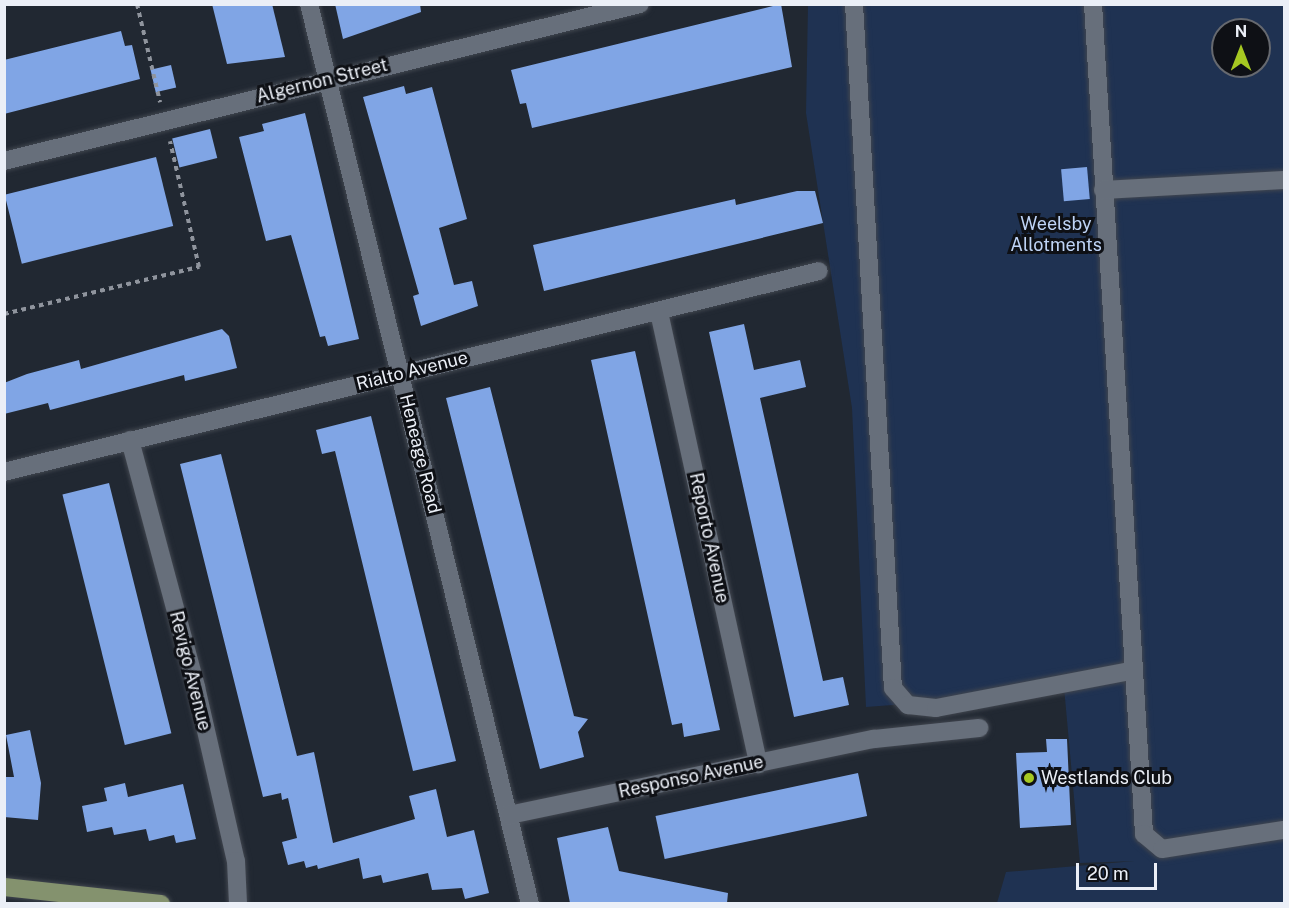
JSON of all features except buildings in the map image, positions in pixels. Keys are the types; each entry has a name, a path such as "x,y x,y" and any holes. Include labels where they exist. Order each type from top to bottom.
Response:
{"main road":[{"path":"4,887 161,903"}],"street":[{"name":"Heneage Road","path":"309,4 530,903"},
{"name":"Algernon Street","path":"4,160 639,4"},
{"path":"854,4 893,688 908,705 936,708 1130,671"},
{"path":"1093,4 1130,671 1141,824 1153,844 1162,849 1284,830"},
{"path":"1103,190 1284,180"},
{"name":"Rialto Avenue","path":"4,472 819,271"},
{"name":"Reporto Avenue","path":"659,312 758,764"},
{"name":"Revigo Avenue","path":"130,440 198,699 236,861 238,903"},
{"name":"Responso Avenue","path":"509,815 874,739 979,728"}],"path":[{"path":"4,314 199,267 137,4"}],"green space":[{"name":"Weelsby Allotments","path":"808,5 1284,5 1284,903 997,903 1006,872 1135,861 1080,863 1063,676 919,703 866,707 852,408 806,113"}],"place":[{"name":"Westlands Club","path":"1029,778"}]}
